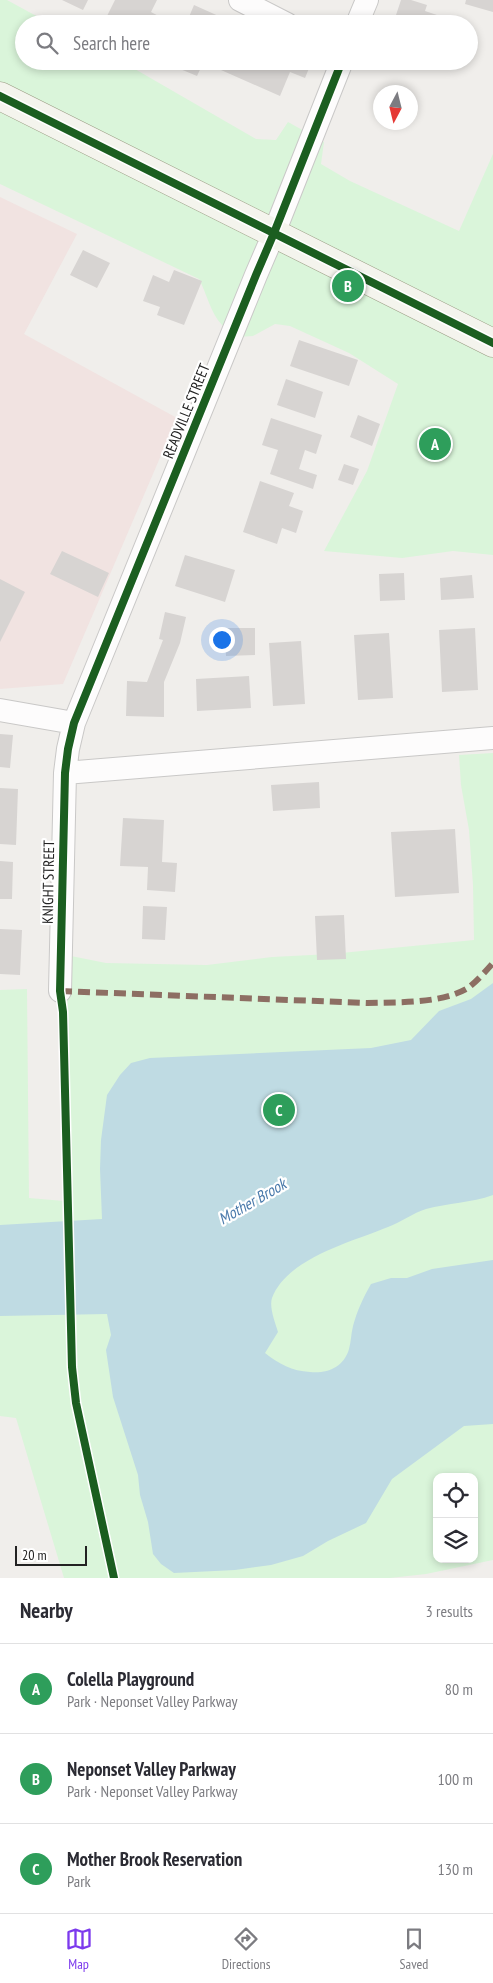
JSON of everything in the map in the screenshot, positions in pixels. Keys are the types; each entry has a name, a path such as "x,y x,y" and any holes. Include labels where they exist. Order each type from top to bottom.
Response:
{"main road":[{"path":"0,96 493,343"}],"street":[{"path":"240,0 269,15"},
{"path":"361,15 367,0"},
{"name":"READVILLE STREET","path":"65,773 74,723 338,70"},
{"path":"0,710 74,723"},
{"path":"65,773 493,738"},
{"name":"KNIGHT STREET","path":"60,991 65,773"}],"shaded area":[{"path":"0,197 77,234 24,334 177,418 63,684 0,689"}],"green space":[{"path":"0,0 7,0 34,15 15,15 15,70 137,70 256,139 276,140 288,122 324,142 321,164 350,181 459,231 493,154 493,555 453,551 402,558 324,551 367,471 398,384 349,353 290,326 275,324 253,336 238,337 225,328 218,320 199,279 0,184"},
{"path":"493,753 493,1560 426,1574 390,1578 64,1578 16,1418 0,1416 0,990 27,989 29,1198 64,1201 66,1022 71,956 106,963 207,965 272,957 331,954 474,940 469,830 461,785 459,755"}],"water":[{"name":"Mother Brook","path":"493,983 493,1195 421,1211 393,1225 322,1253 291,1272 280,1284 272,1298 272,1310 278,1332 265,1353 281,1364 297,1370 323,1372 334,1368 347,1355 356,1315 371,1284 391,1278 407,1278 432,1269 493,1260 493,1424 464,1426 392,1479 366,1523 328,1541 303,1556 271,1565 235,1570 174,1573 161,1564 153,1554 148,1522 140,1495 138,1475 113,1397 106,1350 111,1335 107,1314 0,1316 0,1225 102,1219 101,1140 107,1095 120,1075 131,1063 150,1058 371,1048 411,1040 439,1011 471,999"}],"building":[{"path":"62,0 88,0 83,10"},
{"path":"115,0 157,0 151,12 157,15 108,15"},
{"path":"401,0 411,0 427,5 425,11 437,15 396,15"},
{"path":"466,0 493,0 493,12 465,4"},
{"path":"194,5 216,15 190,15"},
{"path":"182,70 200,70 197,76"},
{"path":"221,70 308,70 305,78 290,72 280,96"},
{"path":"83,250 110,263 97,288 70,275"},
{"path":"174,270 202,281 184,325 157,315 160,307 143,301 153,275 169,282"},
{"path":"299,340 358,360 349,386 290,366"},
{"path":"286,379 323,392 315,418 277,405"},
{"path":"358,415 380,424 372,446 350,437"},
{"path":"271,418 322,435 316,454 305,450 299,469 317,475 313,489 270,474 278,450 262,445"},
{"path":"344,464 359,469 353,485 338,480"},
{"path":"260,481 294,493 289,506 303,511 296,533 282,528 277,544 243,532"},
{"path":"62,551 109,573 98,597 50,574"},
{"path":"185,555 235,570 225,602 175,586"},
{"path":"404,573 405,600 380,601 379,574"},
{"path":"472,575 474,598 441,600 440,578"},
{"path":"0,579 25,592 0,642"},
{"path":"165,612 186,617 180,643 164,682 164,717 126,716 127,681 147,682 163,640 159,639"},
{"path":"225,628 255,628 255,655 226,656"},
{"path":"475,628 478,690 442,692 439,630"},
{"path":"389,633 393,698 358,700 354,635"},
{"path":"301,641 305,704 273,706 269,643"},
{"path":"249,676 251,708 197,711 196,679"},
{"path":"0,734 13,735 10,768 0,767"},
{"path":"319,782 320,808 273,811 271,785"},
{"path":"0,788 18,789 16,845 0,844"},
{"path":"123,818 164,820 162,862 177,863 175,892 147,890 148,867 120,866"},
{"path":"455,829 459,893 395,897 391,832"},
{"path":"0,861 13,862 12,899 0,899"},
{"path":"143,906 167,907 165,940 142,939"},
{"path":"344,915 346,959 317,960 315,916"},
{"path":"0,929 22,930 20,975 0,974"}],"marked path":[{"path":"60,991 367,1003 405,1002 432,1000 457,993 468,988 493,963"}],"cycle path":[{"path":"114,1578 76,1403 72,1367 63,1012 60,991 65,773 68,749 74,723 338,70"},
{"path":"0,96 493,343"}],"place":[{"name":"Neponset Valley Parkway","path":"348,286"},
{"name":"Colella Playground","path":"435,444"},
{"name":"Mother Brook Reservation","path":"279,1110"}]}
